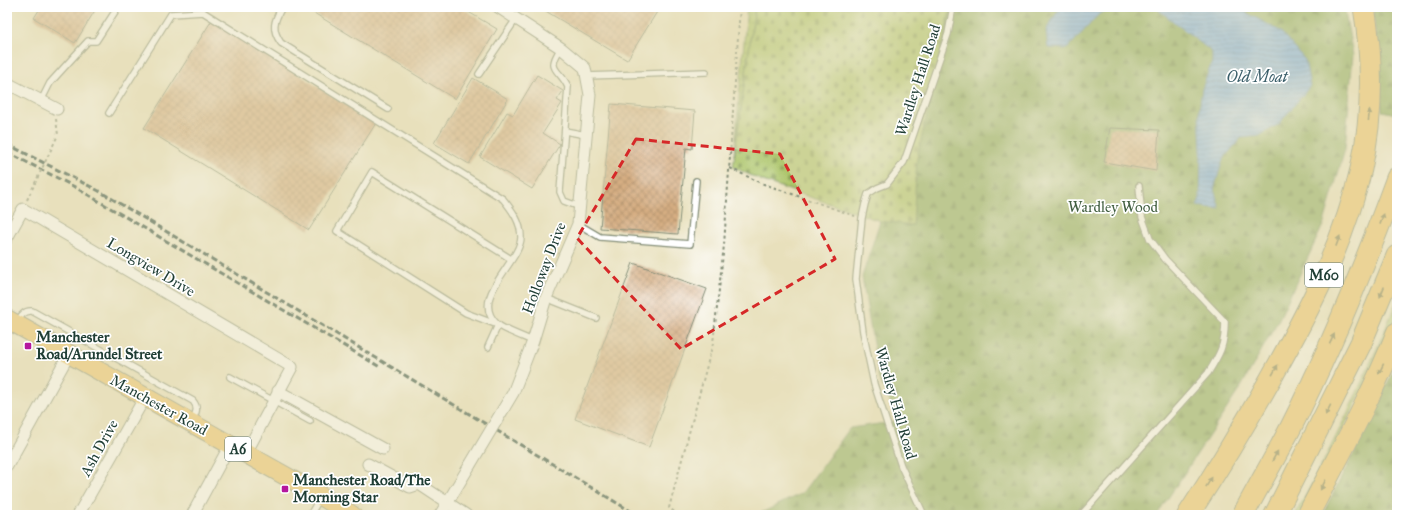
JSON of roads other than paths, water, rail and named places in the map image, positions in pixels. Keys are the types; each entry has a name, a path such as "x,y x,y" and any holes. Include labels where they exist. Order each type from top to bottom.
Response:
{"highway":[{"name":"M60","path":"1188,515 1248,419 1289,346 1315,295 1344,226 1361,169 1370,112 1370,56 1364,7"},
{"name":"M60","path":"1243,515 1291,427 1337,329 1397,178"},
{"path":"1275,515 1361,343 1397,256"},
{"path":"1308,515 1344,447 1397,333"},
{"name":"M60","path":"1234,515 1262,480"}],"main road":[{"name":"Manchester Road","path":"11,322 238,449 352,515"}],"street":[{"name":"Holloway Drive","path":"440,515 513,393 533,341 546,298 578,224 590,95 585,68 561,48 516,19 505,8"},
{"path":"7,83 57,109"},
{"name":"Longview Drive","path":"7,238 23,209 292,367 276,396"},
{"path":"7,466 69,354"},
{"path":"192,515 276,396 383,449"},
{"name":"Ash Drive","path":"78,515 145,397"},
{"path":"368,464 410,488 419,484 466,515"}],"lane":[{"path":"41,101 50,83 88,41 96,41 118,7"},
{"path":"282,7 274,23 276,37 281,43 388,109"},
{"name":"Wardley Hall Road","path":"924,515 899,459 874,384 863,332 856,279 862,218 868,194 887,184 904,162 948,34 953,7"},
{"path":"110,113 171,14 203,12 503,199 513,212 519,226 521,238 519,247 491,295 489,305 490,316 498,325"},
{"path":"479,74 516,19"},
{"path":"561,48 555,57 554,68 557,73 565,79 568,87 560,192 564,201 580,207"},
{"path":"587,76 706,72"},
{"path":"565,131 586,135"},
{"path":"511,259 372,172 337,231 466,313 498,325 533,341"},
{"path":"578,224 600,237 690,244 696,181"},
{"path":"1081,515 1208,373 1221,352 1225,335 1225,322 1165,259 1150,239 1142,217 1139,186"},
{"path":"546,298 596,318"},
{"path":"11,322 27,311 32,311 186,397 193,401 197,407 196,414 191,423"},
{"path":"488,346 498,325"},
{"path":"230,377 276,396 310,421"},
{"path":"310,515 321,496"}],"water":[{"path":"1063,7 1114,7 1099,14 1067,49 1048,48 1046,30 1058,11"},
{"name":"Old Moat","path":"1155,7 1236,7 1280,31 1305,60 1310,86 1279,124 1259,136 1241,138 1223,159 1214,189 1220,209 1197,206 1200,198 1201,151 1199,112 1202,89 1212,62 1212,52"}],"railway":[{"path":"7,144 99,191 637,515"},
{"path":"7,152 73,186 380,367"}],"place":[{"name":"Manchester Road/Arundel Street","path":"28,346"},
{"name":"Manchester Road/The Morning Star","path":"285,489"}],"park label":[{"name":"Wardley Wood","path":"1113,207"}]}
